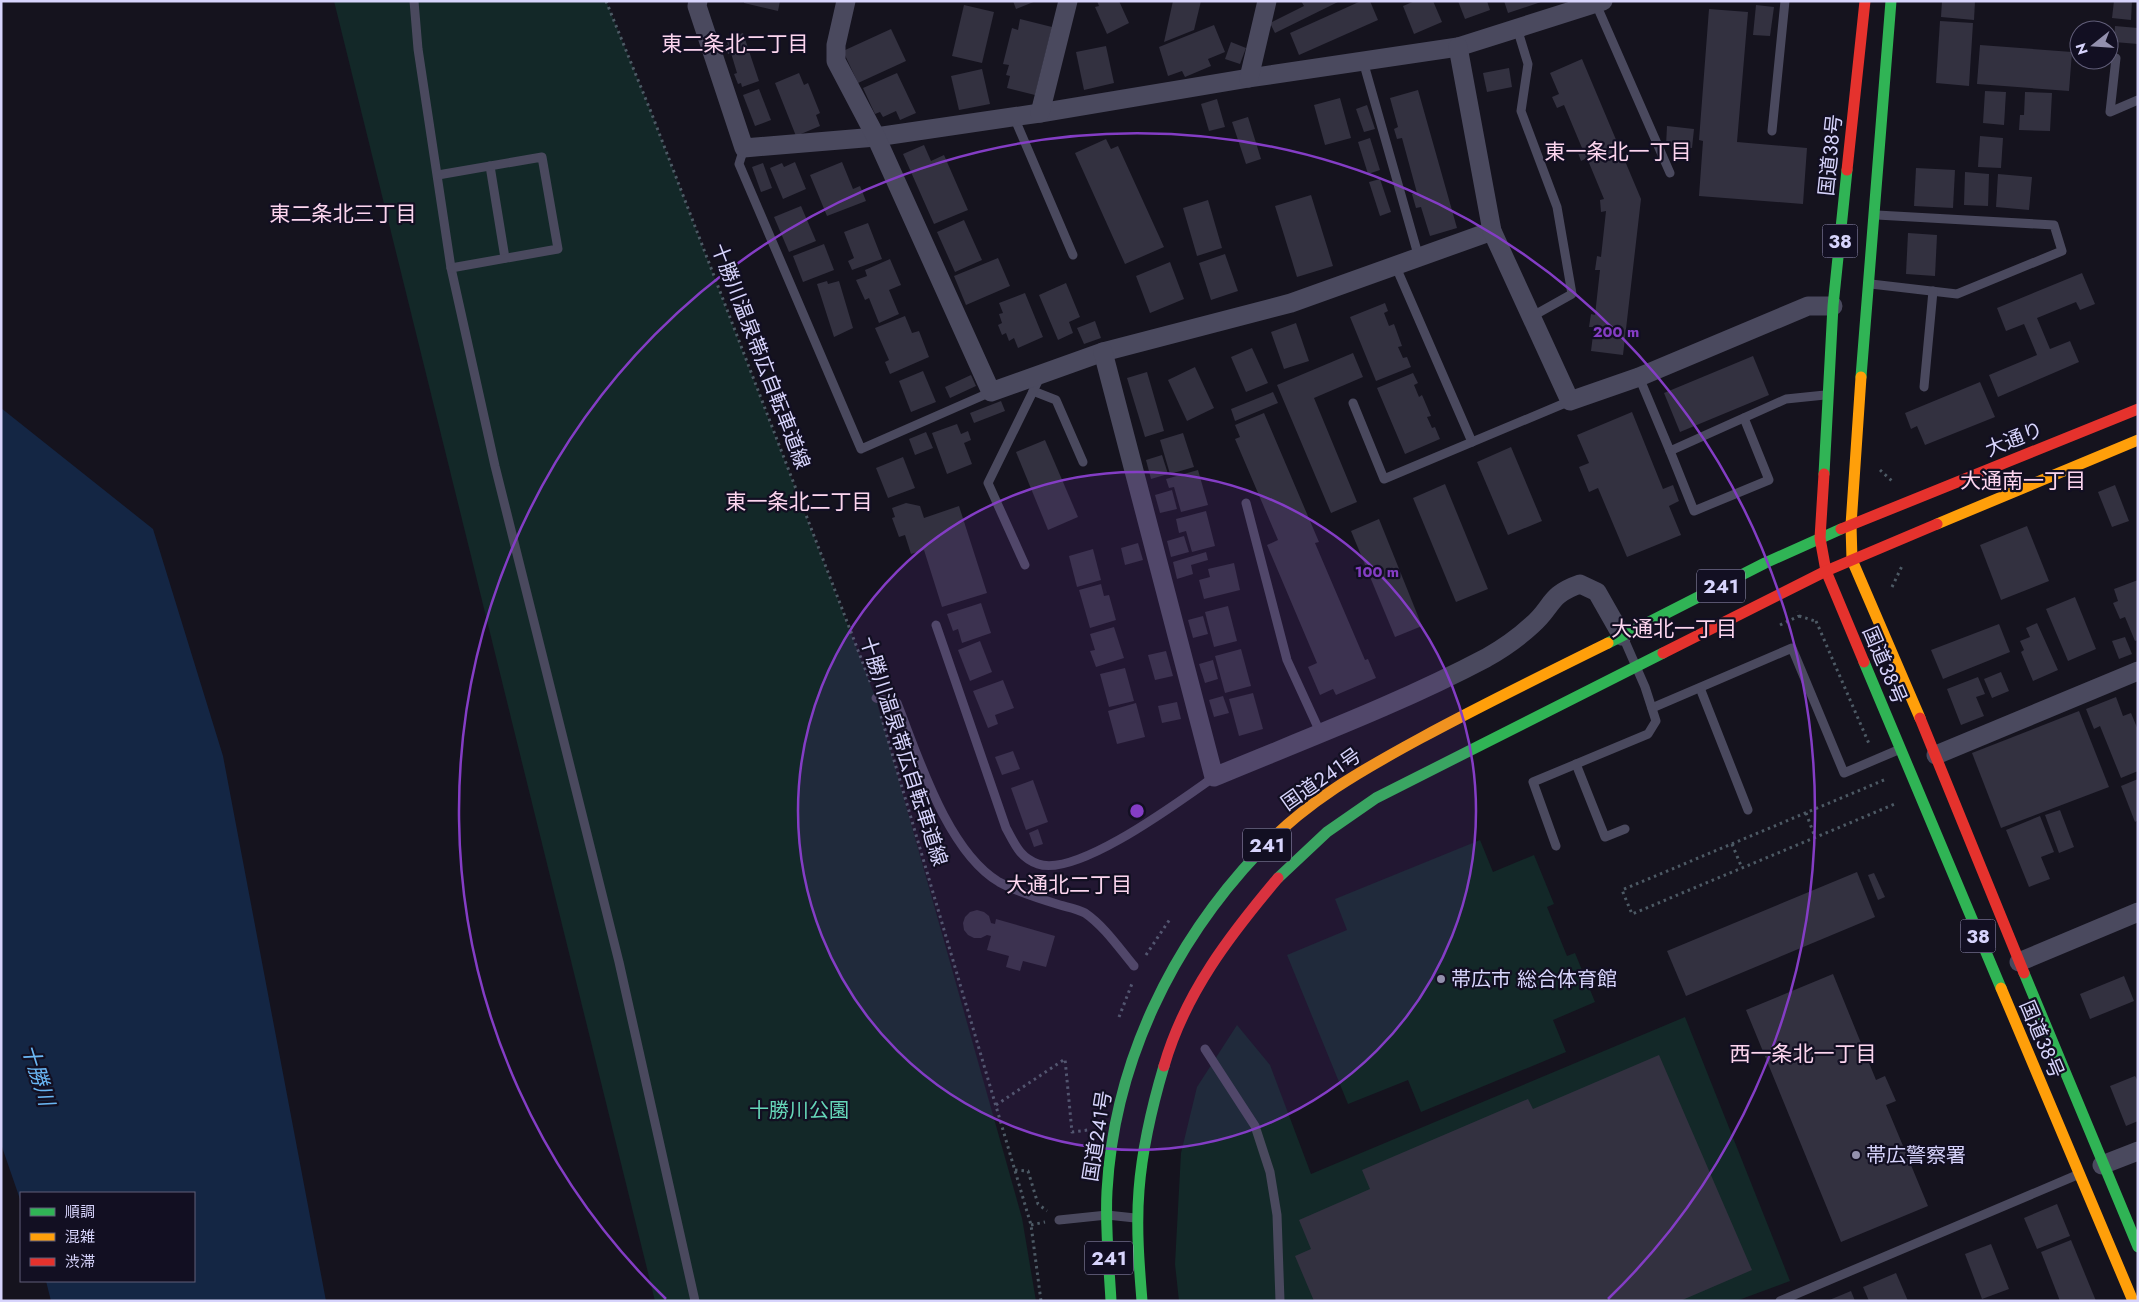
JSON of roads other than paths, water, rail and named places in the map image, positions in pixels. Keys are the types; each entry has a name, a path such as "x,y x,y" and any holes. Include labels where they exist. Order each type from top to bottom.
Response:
{"highway":[{"name":"国道38号","path":"1865,1 1833,306 1820,538 1826,571 2132,1301"},
{"name":"国道38号","path":"1891,1 1873,214 1851,526 1852,560 1936,755 2102,1165 2138,1247"},
{"name":"大通り","path":"1820,538 2138,409"},
{"path":"1826,571 2138,440"},
{"name":"国道241号","path":"1111,1301 1107,1189 1118,1109 1132,1058 1160,989 1197,926 1232,879 1314,802 1352,776 1460,717 1820,538"},
{"name":"241","path":"1142,1301 1138,1253 1139,1189 1154,1099 1170,1044 1187,1004 1234,931 1279,877 1327,832 1376,798 1826,571"}],"street":[{"path":"698,1 697,6 744,148 876,137 1458,47 1600,2"},
{"path":"846,1 836,45 836,61 876,137 991,392 1103,352 1291,303 1396,267 1492,231"},
{"path":"1040,113 1068,1"},
{"path":"1249,78 1267,1"},
{"path":"1458,47 1492,231 1570,401 1640,378 1808,306 1833,306"},
{"path":"1103,352 1214,777 1412,694 1488,657 1534,624 1553,599 1565,589 1580,584 1597,592 1622,636"},
{"path":"1936,755 2138,671"},
{"path":"2020,962 2138,912"},
{"path":"2102,1165 2138,1151"}],"lane":[{"path":"414,1 418,49 451,268 495,466 619,962 695,1301"},
{"path":"1772,131 1785,1"},
{"path":"1600,2 1670,173"},
{"path":"1517,28 1528,64 1521,111 1558,207 1572,294 1531,316"},
{"path":"1363,61 1420,258"},
{"path":"2115,70 2110,112 2138,100"},
{"path":"1014,117 1073,255"},
{"path":"744,148 739,164 861,449 991,392"},
{"path":"438,175 542,157 558,249 451,268"},
{"path":"490,166 505,258"},
{"path":"1868,283 1957,294 2062,251 2054,225 1873,214"},
{"path":"1396,267 1472,442"},
{"path":"1924,387 1933,291"},
{"path":"1025,565 988,482 1042,373"},
{"path":"1640,378 1694,511 1769,480 1744,418"},
{"path":"1033,391 1056,400 1083,462"},
{"path":"1670,451 1786,400 1828,395"},
{"path":"1353,403 1384,479 1570,401"},
{"path":"1246,503 1287,660 1320,732"},
{"path":"936,625 1006,828 1021,855 1033,862 1039,865 1060,865 1094,853 1155,818 1214,777"},
{"path":"1556,846 1532,782 1648,734 1656,721 1636,666 1622,636"},
{"path":"1652,708 1792,648 1844,773 1900,749"},
{"path":"1700,688 1748,810"},
{"path":"876,698 897,702 926,776 950,826 974,861 999,881 1036,898 1084,913 1114,941 1134,966"},
{"path":"1576,764 1605,837 1625,829"},
{"path":"1205,1049 1255,1126 1270,1172 1277,1215 1280,1301"},
{"path":"1780,1301 2079,1174"},
{"path":"1058,1220 1107,1214 1139,1218"}],"water":[{"name":"十勝川","path":"1,408 153,529 223,756 326,1301 51,1301 46,1282 195,1282 195,1192 20,1192 20,1199 1,1144"}],"place":[{"name":"帯広市 総合体育館","path":"1441,979"},
{"name":"帯広警察署","path":"1856,1155"}],"district":[{"name":"東二条北二丁目","path":"735,44"},
{"name":"東一条北一丁目","path":"1618,152"},
{"name":"東二条北三丁目","path":"343,214"},
{"name":"大通南一丁目","path":"2023,481"},
{"name":"東一条北二丁目","path":"799,502"},
{"name":"大通北一丁目","path":"1674,629"},
{"name":"大通北二丁目","path":"1069,885"},
{"name":"西一条北一丁目","path":"1803,1054"}],"park label":[{"name":"十勝川公園","path":"799,1110"}]}
